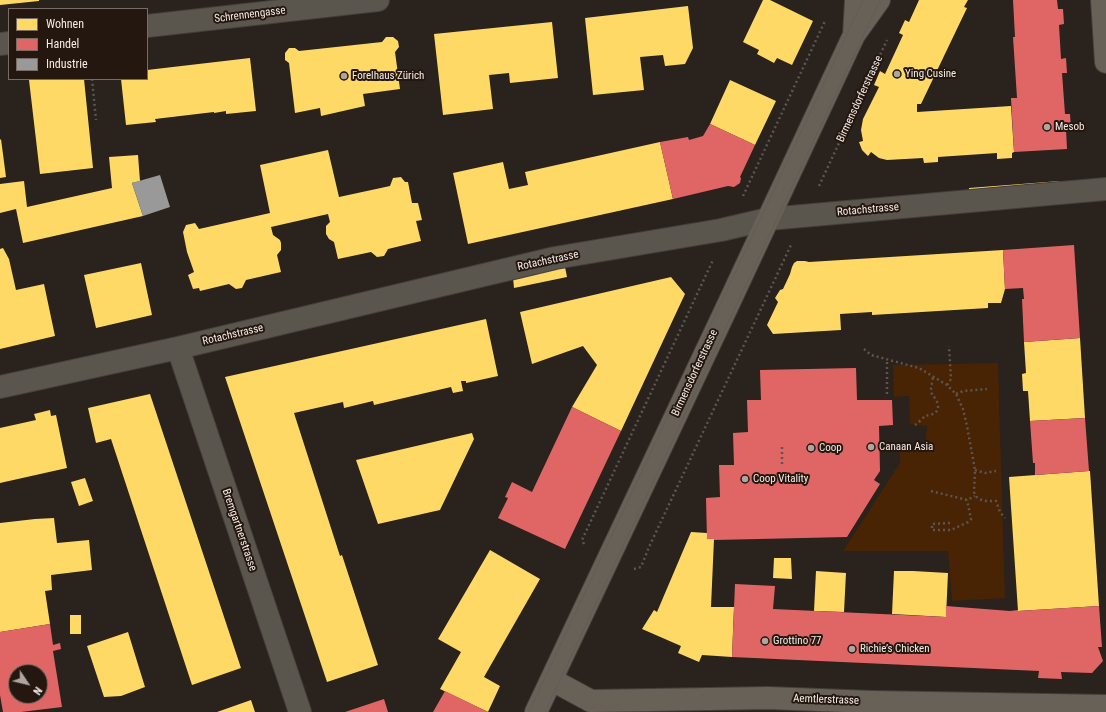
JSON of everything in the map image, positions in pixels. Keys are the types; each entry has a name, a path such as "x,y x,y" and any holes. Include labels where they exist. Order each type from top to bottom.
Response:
{"main road":[{"name":"Birmensdorferstrasse","path":"854,35 856,0"},
{"name":"Birmensdorferstrasse","path":"536,712 854,35 879,0"},
{"path":"1102,0 1106,62"},
{"name":"Aemtlerstrasse","path":"552,680 591,701 614,701 649,706 768,698 872,702 1106,706"}],"street":[{"name":"Schrennengasse","path":"148,26 378,0"},
{"name":"Rotachstrasse","path":"0,387 178,348 555,258 728,228 768,219 1106,189"},
{"name":"Bremgartnerstrasse","path":"178,348 300,712"}],"path":[{"path":"582,540 827,17"},
{"name":"Birmensdorferstrasse","path":"641,567 889,36"},
{"path":"92,80 96,120"},
{"path":"948,385 951,379 949,346"},
{"path":"864,349 871,355 919,368 948,385 956,394 963,409 975,470 975,496 981,500 996,501 1000,512 1005,518"},
{"path":"887,360 887,394"},
{"path":"915,426 926,416 934,413 937,409 938,404 936,398 932,395 931,388 933,376"},
{"path":"956,394 963,391 987,389"},
{"path":"782,447 782,467"},
{"path":"975,470 986,473 996,471"},
{"path":"930,492 967,500 975,496"},
{"path":"950,523 932,524 932,530 951,530 968,522 971,519 967,500"}],"shaded area":[{"path":"998,363 1005,598 952,601 948,551 843,551 900,463 900,451 925,451 927,426 910,424 909,396 894,397 893,365"}],"building: Wohnen":[{"path":"0,0 39,0 39,1 0,5"},
{"path":"763,0 770,0 813,21 792,65 777,58 774,63 757,54 759,50 743,42"},
{"path":"919,0 968,0 964,7 967,8 921,104 917,104 917,112 1011,106 1014,152 1012,153 1012,158 997,159 997,153 938,157 938,162 924,163 923,158 887,160 879,158 871,152 868,156 862,150 859,142 863,141 861,130 863,119 879,87 874,85 880,71 885,74 903,35 899,33 905,20 909,22"},
{"path":"688,6 693,48 685,64 665,66 663,55 640,57 644,90 593,95 585,18"},
{"path":"552,22 558,78 510,83 509,73 489,75 493,109 443,115 434,34"},
{"name":"Forelhaus Zürich","path":"386,37 393,37 398,41 399,47 395,52 400,89 363,94 365,106 321,116 320,108 295,113 289,63 285,60 285,53 289,48 295,48 299,51 382,42"},
{"path":"250,58 256,111 226,114 226,111 214,112 155,119 156,122 126,125 121,80 148,80 148,70"},
{"path":"29,80 84,80 93,168 40,174"},
{"path":"730,80 776,101 755,145 710,124"},
{"path":"1,139 6,177 0,178 0,140"},
{"path":"660,142 673,199 468,244 453,173 503,162 509,189 528,185 525,172"},
{"path":"328,150 339,197 390,186 393,178 401,177 405,182 408,182 412,203 418,203 422,220 416,221 421,241 388,249 384,256 377,257 371,252 338,259 334,242 329,239 326,234 326,226 330,222 328,214 271,227 273,235 280,240 281,243 281,250 277,255 281,272 246,280 242,288 236,289 229,284 200,291 199,288 193,289 188,275 194,272 187,252 183,232 186,225 195,223 199,229 270,213 260,165"},
{"path":"138,155 140,181 132,183 143,216 23,243 16,209 0,213 0,184 24,181 27,207 112,188 109,157"},
{"path":"1060,181 1060,186 969,193 969,188"},
{"path":"3,248 9,259 16,290 44,284 55,336 0,349 0,249"},
{"path":"1003,250 1005,289 1001,303 988,303 988,308 872,315 872,312 840,314 841,330 773,334 767,325 778,302 775,298 780,290 783,289 794,263 797,261 809,262"},
{"path":"141,263 152,315 96,328 84,275"},
{"path":"565,267 567,277 514,288 513,278"},
{"path":"671,277 685,294 621,431 572,407 597,365 583,346 532,364 520,312"},
{"path":"486,319 498,376 466,383 466,381 461,381 463,391 453,393 451,387 374,405 373,401 344,408 343,402 294,413 340,556 342,555 378,665 327,682 225,377"},
{"path":"1080,338 1085,418 1030,421 1028,391 1023,391 1022,374 1026,373 1024,342"},
{"path":"150,394 241,668 192,685 111,439 96,443 88,408"},
{"path":"50,410 51,416 56,415 67,468 0,483 0,428 36,420 34,414"},
{"path":"472,433 474,439 440,510 378,524 356,460"},
{"path":"1090,471 1099,606 1018,611 1009,477"},
{"path":"85,478 93,501 79,506 71,482"},
{"path":"54,518 57,543 89,540 92,570 51,575 52,590 45,591 50,624 0,632 0,523"},
{"path":"691,532 707,533 707,539 714,539 711,607 734,607 732,657 702,655 699,662 678,653 681,646 642,629 654,610 657,612"},
{"path":"490,550 540,579 484,677 500,686 488,712 440,689 461,652 438,639"},
{"path":"774,558 791,558 792,579 773,578"},
{"path":"816,571 846,573 844,612 814,611"},
{"path":"894,571 948,573 946,617 892,614"},
{"path":"70,615 81,615 81,634 70,634"},
{"path":"128,632 145,687 121,696 104,697 87,646"},
{"path":"251,700 255,712 217,712"}],"building: Handel":[{"path":"1013,0 1057,0 1058,9 1063,9 1064,24 1059,25 1061,59 1066,58 1067,73 1062,73 1065,114 1070,114 1071,129 1066,129 1067,149 1014,152 1011,98 1017,98 1013,37 1015,37"},
{"path":"710,124 755,145 740,177 740,183 734,187 728,186 673,199 660,142 688,137 689,140 703,136"},
{"path":"1074,245 1080,338 1024,342 1022,299 1024,299 1023,288 1005,289 1003,250"},
{"path":"856,368 857,400 892,400 893,425 879,426 880,471 874,480 880,484 847,537 707,539 706,498 720,497 719,465 734,465 733,433 748,432 747,400 761,400 760,370"},
{"path":"572,407 621,431 565,549 498,518 508,498 505,497 512,482 532,492"},
{"path":"1085,418 1089,471 1035,475 1030,421"},
{"path":"735,584 775,586 773,609 946,617 946,606 1018,611 1099,606 1102,647 1098,647 1103,661 1092,673 1061,672 1062,679 1038,678 1039,671 732,657"},
{"path":"50,624 53,645 60,643 61,649 53,651 62,707 21,712 3,712 0,695 0,632"},
{"path":"445,691 488,712 433,712"},
{"path":"384,699 388,712 345,712"}],"building: Industrie":[{"path":"160,175 170,207 143,216 132,183"}],"tram line":[{"path":"529,712 863,0"},
{"path":"545,712 880,0"}],"place":[{"name":"Ying Cusine","path":"897,74"},
{"name":"Forelhaus Zürich","path":"344,76"},
{"name":"Mesob","path":"1047,127"},
{"name":"Canaan Asia","path":"871,447"},
{"name":"Coop","path":"811,448"},
{"name":"Coop Vitality","path":"745,479"},
{"name":"Grottino 77","path":"765,641"},
{"name":"Richie’s Chicken","path":"852,649"}]}
